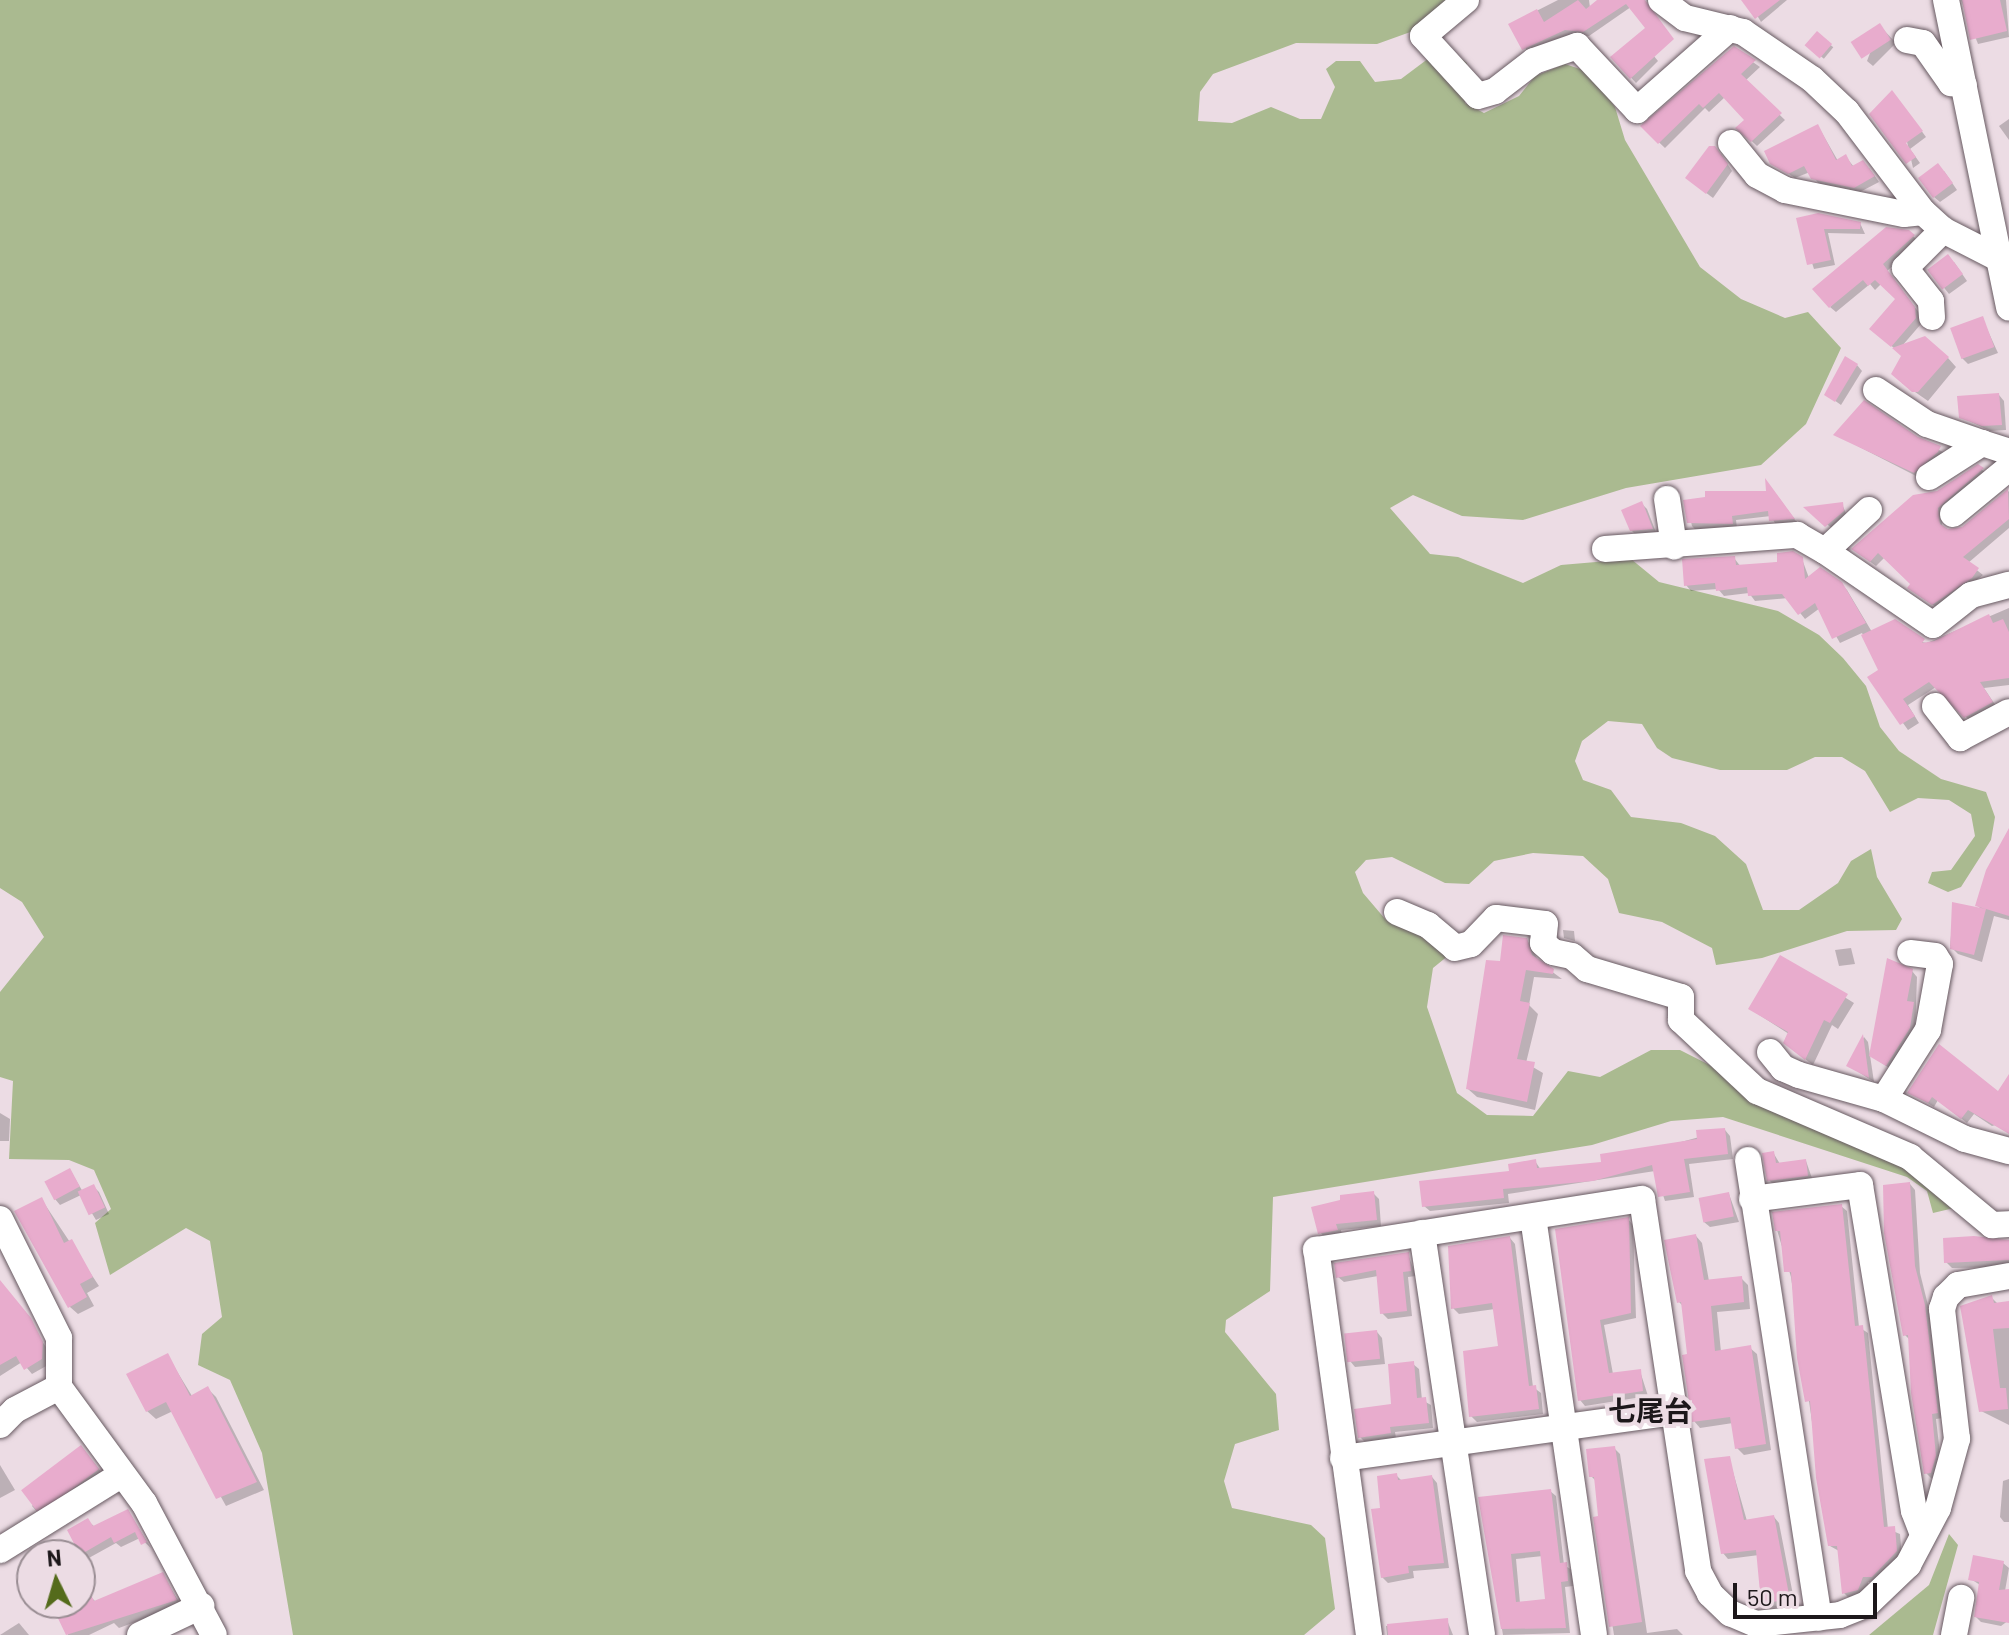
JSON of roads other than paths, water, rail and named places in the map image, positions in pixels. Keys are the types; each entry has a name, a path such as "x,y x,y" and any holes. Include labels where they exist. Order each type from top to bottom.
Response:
{"street":[{"path":"1466,0 1423,36 1478,96 1495,91 1534,61 1577,46 1637,110 1730,28"},
{"path":"1661,0 1685,18 1730,28 1812,79 1847,112 1923,212 1943,230 2000,259"},
{"path":"1946,0 2009,308"},
{"path":"1907,40 1923,43 1951,83 1964,85"},
{"path":"1731,143 1757,175 1785,190 1904,214 1923,212"},
{"path":"1932,317 1931,301 1905,268 1943,230"},
{"path":"1876,390 1927,424 2009,452"},
{"path":"1929,477 1982,443"},
{"path":"1953,514 2009,468"},
{"path":"1667,499 1674,546"},
{"path":"1825,551 1869,510"},
{"path":"1605,549 1797,535 1933,625 1971,595 2009,585"},
{"path":"1935,706 1960,738 2009,712"},
{"path":"1397,912 1428,925 1455,948 1471,944 1496,918 1545,924 1543,943 1553,952 1572,956 1587,969 1681,997 1681,1020 1757,1091 1910,1157 1992,1225 2009,1224"},
{"path":"1884,1099 1928,1030 1940,964 1935,956 1910,953"},
{"path":"1770,1052 1783,1068 1799,1075 1884,1099 1965,1139 2009,1151"},
{"path":"1748,1160 1819,1618"},
{"path":"1752,1199 1860,1185 1914,1511 1923,1534"},
{"path":"1369,1635 1316,1250 1642,1199 1698,1571 1710,1594 1730,1613 1756,1624 1819,1618 1867,1604 1890,1586 1923,1534 1948,1483 1957,1439 1942,1309 1946,1297 1958,1285 2009,1276"},
{"path":"1533,1217 1594,1635"},
{"path":"0,1219 59,1338 59,1387 99,1434 121,1475 144,1503 214,1635"},
{"path":"1422,1233 1482,1635"},
{"path":"0,1425 15,1410 59,1387"},
{"path":"1343,1458 1562,1425 1673,1412"},
{"path":"0,1550 121,1475"},
{"path":"1954,1635 1961,1598"},
{"path":"140,1635 201,1606"}],"district":[{"name":"七尾台","path":"1650,1410"}]}
